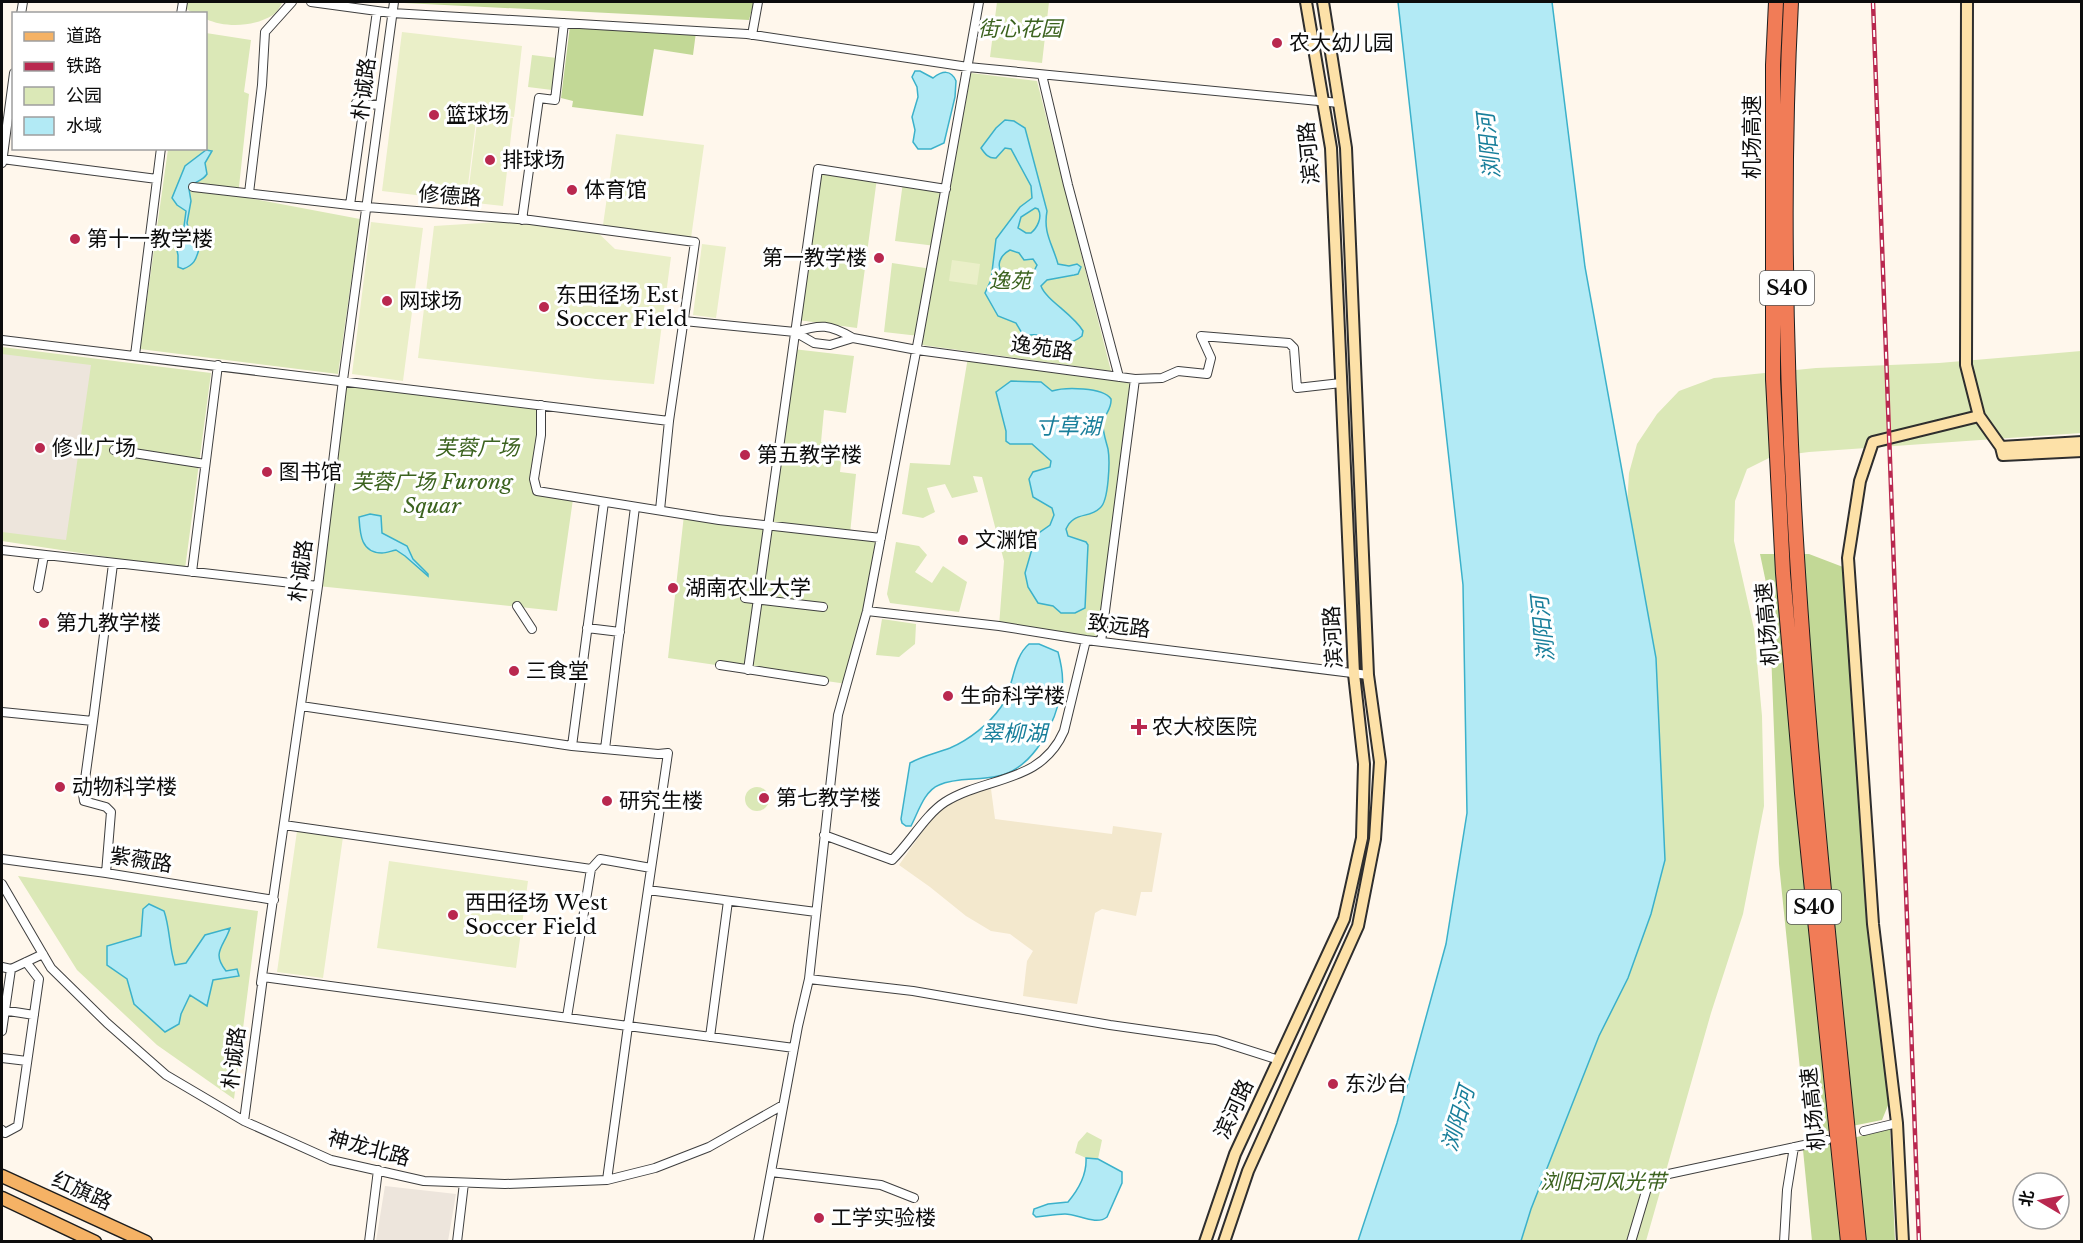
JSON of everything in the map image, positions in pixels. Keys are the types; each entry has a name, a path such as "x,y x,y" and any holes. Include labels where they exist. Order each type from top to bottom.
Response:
{"highway":[{"name":"机场高速","path":"1776,2 1773,65 1773,379 1790,573 1810,749 1859,1242"},
{"name":"机场高速","path":"1791,2 1786,93 1790,573 1802,793 1848,1242"}],"main road":[{"name":"滨河路","path":"1205,1242 1235,1154 1344,920 1362,838 1364,764 1354,674 1331,148 1306,2"},
{"name":"滨河路","path":"1224,1242 1248,1171 1358,926 1376,839 1380,762 1368,675 1347,159 1323,2"},
{"path":"1967,2 1966,365 1979,416 2001,447 2003,455 2082,450"},
{"path":"1903,1242 1897,1123 1873,924 1848,558 1860,481 1874,442 1979,416"},
{"path":"2001,447 2082,442"},
{"name":"红旗路","path":"2,1176 146,1242"},
{"name":"红旗路","path":"2,1198 95,1242"}],"street":[{"path":"249,193 262,86 265,32 292,2"},
{"path":"311,2 351,5 392,13 752,35 968,68 1339,103"},
{"name":"朴诚路","path":"263,977 261,983 318,586 394,2"},
{"path":"752,35 758,2"},
{"path":"758,1242 809,979 838,716 867,611 917,350 979,2"},
{"path":"350,205 377,11"},
{"path":"526,220 539,98 555,100 564,23"},
{"path":"1042,75 1068,185 1119,377"},
{"path":"2,163 12,87"},
{"path":"356,103 380,105"},
{"path":"135,355 161,150"},
{"path":"2,159 157,179"},
{"path":"748,670 818,169 946,189"},
{"name":"修德路","path":"193,187 367,207 526,220 695,242 684,321"},
{"path":"660,510 669,421 684,321"},
{"name":"逸苑路","path":"684,321 795,332 814,343 830,345 853,338 917,350 1135,379 1162,378 1178,371 1207,374 1211,358 1201,336 1289,343 1294,348 1297,388 1341,383"},
{"path":"795,332 817,325 834,327 853,338"},
{"path":"2,340 669,421"},
{"path":"192,572 218,365"},
{"path":"1101,642 1135,379"},
{"path":"541,405 541,435 534,479 537,491 719,520 880,538"},
{"path":"114,450 205,464"},
{"path":"572,746 604,502"},
{"path":"605,749 635,507"},
{"path":"2,550 318,586"},
{"path":"38,588 44,555"},
{"path":"106,873 111,812 106,807 84,801 84,795 113,564"},
{"path":"745,598 823,607"},
{"path":"517,606 532,629"},
{"name":"致远路","path":"867,611 999,626 1101,642 1368,675"},
{"path":"587,628 620,632"},
{"path":"824,835 892,860 943,803 979,787 1016,777 1039,764 1059,744 1064,731 1086,640"},
{"path":"720,665 824,681"},
{"path":"301,706 572,746 668,753 607,1180"},
{"path":"2,712 93,721"},
{"path":"284,825 591,869"},
{"name":"紫薇路","path":"2,859 274,900"},
{"path":"567,1017 591,869 600,859 651,868"},
{"name":"神龙北路","path":"2,884 51,968 107,1023 166,1074 244,1121 331,1160 424,1181 505,1184 607,1180 655,1168 709,1147 783,1105"},
{"path":"648,890 816,912"},
{"path":"710,1037 729,901"},
{"path":"2,967 11,969 43,954"},
{"path":"3,1133 18,1126 39,979 26,962"},
{"path":"2,1031 3,1010 11,969"},
{"path":"263,977 794,1048"},
{"name":"朴诚路","path":"244,1121 263,977"},
{"path":"809,979 913,991 1110,1025 1216,1040 1279,1060"},
{"path":"3,1010 34,1015"},
{"path":"2,1058 27,1061"},
{"path":"1864,1131 1897,1123"},
{"path":"1631,1242 1650,1178 1827,1140"},
{"path":"1784,1242 1787,1190 1794,1147"},
{"path":"369,1242 378,1170"},
{"path":"771,1172 881,1185 914,1198"},
{"path":"457,1242 465,1183"}],"shaded area":[{"name":"修业广场","path":"2,354 91,365 66,540 2,532"},
{"path":"991,789 995,819 1112,834 1113,826 1162,833 1152,892 1141,892 1136,916 1102,909 1095,913 1077,1004 1023,996 1027,961 1033,951 1010,934 991,931 966,916 899,865 932,818 947,804 973,791"},
{"path":"385,1186 456,1194 448,1241 376,1241"}],"green space":[{"path":"175,2 282,3 274,14 265,19 240,25 222,24 207,19 207,12 191,12"},
{"path":"404,2 754,2 749,20"},
{"name":"街心花园","path":"997,2 1049,2 1042,63 990,57"},
{"path":"570,26 696,32 693,55 654,49 643,116 572,107 573,101 561,98"},
{"name":"篮球场","path":"402,32 522,46 514,117 477,113 466,201 382,191"},
{"path":"207,33 251,40 244,92 249,94 238,196 360,219 338,374 140,349 168,150 207,150"},
{"path":"532,55 557,58 552,90 528,87"},
{"name":"逸苑","path":"971,73 1037,81 1111,371 922,345"},
{"name":"排球场","path":"478,114 513,118 503,206 467,202"},
{"path":"616,134 704,145 691,238 603,225"},
{"path":"818,169 877,178 857,328 798,320"},
{"path":"903,182 946,189 936,246 895,241"},
{"name":"东田径场 Est Soccer Field","path":"530,220 593,228 615,249 671,257 654,384 418,358 434,226"},
{"name":"网球场","path":"371,222 423,228 403,381 352,374"},
{"path":"702,244 726,247 716,318 693,315"},
{"path":"952,260 980,264 977,285 949,281"},
{"path":"892,263 932,269 919,336 884,332"},
{"path":"2,347 211,373 185,569 2,541"},
{"path":"793,349 854,356 846,413 824,410 821,442 843,445 840,472 856,474 850,534 881,538 847,684 668,658 684,515 767,524"},
{"name":"浏阳河风光带","path":"2081,351 2081,433 1809,452 1771,457 1747,469 1735,501 1734,541 1754,629 1762,716 1764,806 1743,914 1711,1013 1646,1241 1521,1242 1531,1209 1599,1036 1628,978 1651,914 1632,534 1627,506 1629,473 1637,444 1657,414 1679,391 1714,378 1816,368 1939,363"},
{"path":"968,357 1135,379 1101,642 999,626 1004,561 982,477 973,476 978,492 952,498 945,484 927,488 935,512 923,518 902,514 910,463 950,465"},
{"name":"芙蓉广场 Furong Squar","path":"343,380 465,395 515,407 538,409 541,452 534,495 573,499 557,611 318,586"},
{"path":"896,542 919,546 927,555 915,572 932,583 943,566 967,582 959,612 890,603 887,594"},
{"path":"1760,554 1809,554 1843,567 1867,927 1889,1103 1882,1120 1812,1134 1805,1118 1779,864 1769,597"},
{"path":"882,619 916,624 915,644 899,657 876,655"},
{"path":"752,787 762,787 769,794 769,804 762,811 752,811 745,804 745,794"},
{"path":"297,831 343,837 323,978 277,972"},
{"name":"西田径场 West Soccer Field","path":"389,861 528,881 516,968 377,948"},
{"path":"18,876 258,911 234,1099 157,1045 77,970"},
{"path":"1890,1129 1895,1241 1812,1241 1803,1150"},
{"path":"1087,1132 1102,1140 1098,1159 1086,1158 1075,1153 1078,1142"}],"water":[{"name":"浏阳河","path":"1398,2 1552,2 1585,267 1656,658 1665,860 1651,914 1628,978 1599,1036 1531,1209 1521,1241 1358,1241 1397,1123 1446,944 1467,813 1463,585"},
{"path":"915,71 920,71 933,78 949,73 956,81 955,97 944,143 931,149 918,149 913,142 915,130 912,117 918,97 917,87 912,77"},
{"path":"1005,120 1014,121 1025,128 1047,211 1047,232 1058,264 1069,266 1077,264 1081,267 1078,274 1047,280 1041,286 1048,297 1083,331 1082,336 1076,340 1065,342 1043,336 1023,335 1016,323 998,316 985,293 991,280 996,239 1020,207 1032,198 1031,186 1011,149 1005,148 996,158 991,158 981,148","holes":["1035,208 1038,209 1040,215 1039,222 1031,233 1026,233 1018,228 1021,217","1010,250 1019,253 1024,260 1033,259 1037,265 1032,275 1014,280 1002,273 999,267 1000,261 1003,255"]},
{"path":"206,150 212,151 205,163 207,174 189,189 191,201 187,223 191,237 199,249 194,262 183,269 178,267 176,246 183,234 186,211 172,198 185,166"},
{"name":"寸草湖","path":"1011,381 1041,382 1052,391 1092,390 1107,395 1111,399 1103,425 1109,462 1103,504 1096,511 1077,517 1069,523 1066,529 1068,536 1086,542 1088,545 1085,608 1075,613 1061,613 1053,606 1038,603 1028,587 1025,573 1036,535 1050,525 1054,515 1052,508 1033,497 1029,479 1033,472 1050,467 1051,461 1032,444 1010,444 1006,441 1006,431 996,392"},
{"path":"370,514 381,516 382,533 407,546 413,559 428,576 396,550 384,553 375,552 365,546 359,517"},
{"name":"翠柳湖","path":"1029,644 1039,644 1058,652 1062,670 1063,683 1059,701 1042,742 1023,764 1011,771 998,776 953,781 934,788 925,797 911,826 906,826 901,819 910,763 957,745 991,719 1005,700 1019,657"},
{"path":"149,904 164,911 175,965 186,963 205,935 230,928 220,949 219,959 226,971 237,969 239,976 213,980 207,1006 190,995 179,1024 165,1032 134,1004 127,979 107,965 107,946 141,936 143,909"},
{"path":"1086,1158 1098,1159 1122,1172 1122,1183 1107,1217 1092,1220 1065,1214 1036,1217 1033,1214 1034,1209 1048,1204 1068,1202 1082,1182"}],"railway":[{"path":"1873,2 1919,1242"}],"place":[{"name":"农大幼儿园","path":"1277,43"},
{"name":"篮球场","path":"434,115"},
{"name":"排球场","path":"490,160"},
{"name":"体育馆","path":"572,190"},
{"name":"第十一教学楼","path":"75,239"},
{"name":"第一教学楼","path":"879,258"},
{"name":"网球场","path":"387,301"},
{"name":"东田径场 Est Soccer Field","path":"544,307"},
{"name":"修业广场","path":"40,448"},
{"name":"第五教学楼","path":"745,455"},
{"name":"图书馆","path":"267,472"},
{"name":"文渊馆","path":"963,540"},
{"name":"湖南农业大学","path":"673,588"},
{"name":"第九教学楼","path":"44,623"},
{"name":"三食堂","path":"514,671"},
{"name":"生命科学楼","path":"948,696"},
{"name":"农大校医院","path":"1139,727"},
{"name":"动物科学楼","path":"60,787"},
{"name":"第七教学楼","path":"764,798"},
{"name":"研究生楼","path":"607,801"},
{"name":"西田径场 West Soccer Field","path":"453,915"},
{"name":"东沙台","path":"1333,1084"},
{"name":"工学实验楼","path":"819,1218"}],"park label":[{"name":"芙蓉广场","path":"477,448"}]}
